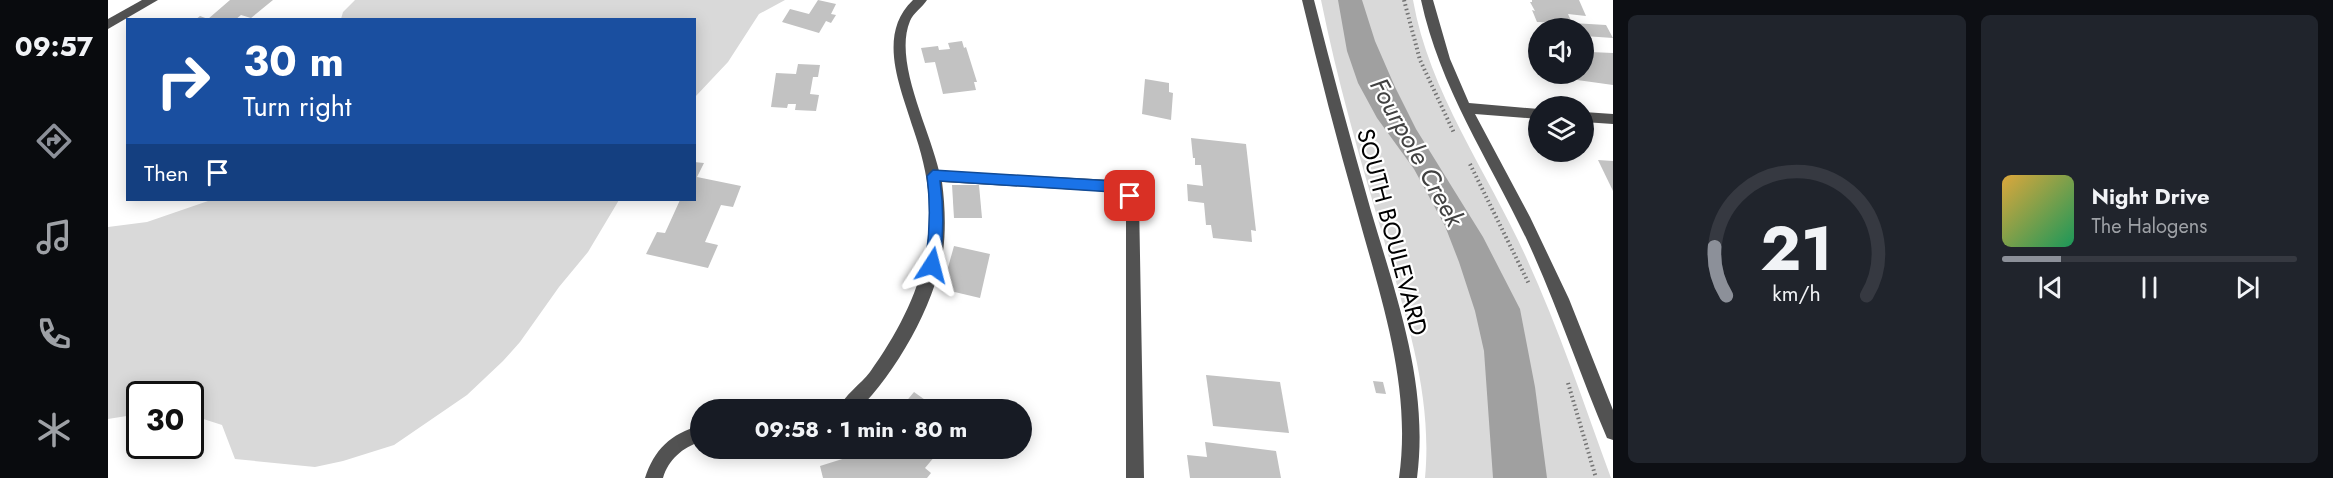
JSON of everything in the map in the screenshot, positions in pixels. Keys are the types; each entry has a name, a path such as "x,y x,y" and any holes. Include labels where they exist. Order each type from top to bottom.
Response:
{"street":[{"path":"108,25 152,0"},
{"path":"860,399 878,376 904,330 932,265 937,225 933,176 904,71 899,41 901,26 907,14 921,0"},
{"name":"SOUTH BOULEVARD","path":"1308,0 1406,367 1414,438 1408,478"},
{"path":"1427,0 1437,39 1465,108 1542,255 1613,432"},
{"path":"1465,108 1528,113"},
{"path":"1594,118 1613,119"},
{"path":"933,176 1113,186 1125,190 1130,196 1133,204 1135,478"},
{"path":"654,478 663,458 676,444 690,437"}],"path":[{"path":"1404,0 1412,36 1425,71 1456,138"},
{"path":"1466,156 1529,285"},
{"path":"1567,380 1596,478"}],"shaded area":[{"path":"355,0 785,0 759,14 728,62 696,96 696,18 341,18 343,12"},
{"path":"1321,0 1413,0 1432,67 1461,132 1511,226 1538,284 1611,478 1425,478 1425,415 1415,354 1349,117"},
{"path":"208,201 618,201 588,252 559,287 520,342 467,395 394,445 315,467 235,459 222,425 204,419 204,381 126,381 126,416 108,419 108,227 147,222"}],"water":[{"name":"Fourpole Creek","path":"1338,0 1362,0 1375,41 1416,129 1483,237 1520,309 1535,387 1547,478 1493,478 1484,351 1475,311 1445,226 1414,169 1377,118 1358,83 1347,51"}],"building":[{"path":"230,0 273,0 251,18 241,15 237,18 209,18"},
{"path":"818,0 836,4 831,14 836,15 831,23 826,21 819,33 782,22 790,9 809,14"},
{"path":"1532,0 1579,0 1586,16 1568,14 1570,18 1535,18 1532,10 1535,11 1530,2"},
{"path":"1594,24 1606,25 1613,38 1594,37"},
{"path":"962,41 977,82 974,82 976,90 943,94 935,62 925,63 921,48 938,46 939,50 950,49 948,43"},
{"path":"1594,52 1613,53 1613,85 1594,82"},
{"path":"798,64 820,65 818,77 813,77 810,94 819,95 816,111 795,110 796,104 788,104 787,108 771,107 776,73 796,74"},
{"path":"1145,79 1169,83 1169,92 1173,93 1171,120 1142,114"},
{"path":"1191,138 1246,144 1256,231 1251,230 1252,242 1213,238 1211,225 1206,225 1204,203 1188,201 1187,184 1203,186 1201,165 1195,165"},
{"path":"1598,160 1613,161 1613,191"},
{"path":"696,162 704,163 697,177 741,186 733,207 721,205 705,242 718,245 708,268 646,254 657,232 665,233 680,201 696,201"},
{"path":"952,185 979,185 982,218 954,218"},
{"path":"954,246 990,254 980,298 942,289"},
{"path":"1206,375 1280,382 1289,433 1213,426"},
{"path":"1373,381 1383,382 1386,394 1376,393"},
{"path":"914,392 924,399 908,399"},
{"path":"1205,442 1276,451 1281,478 1190,478 1187,455 1207,457"},
{"path":"842,459 932,459 925,468 931,473 927,478 823,478 820,466"}],"route":[{"path":"932,265 937,235 937,206 933,176 1113,186 1125,190 1130,196"}]}
